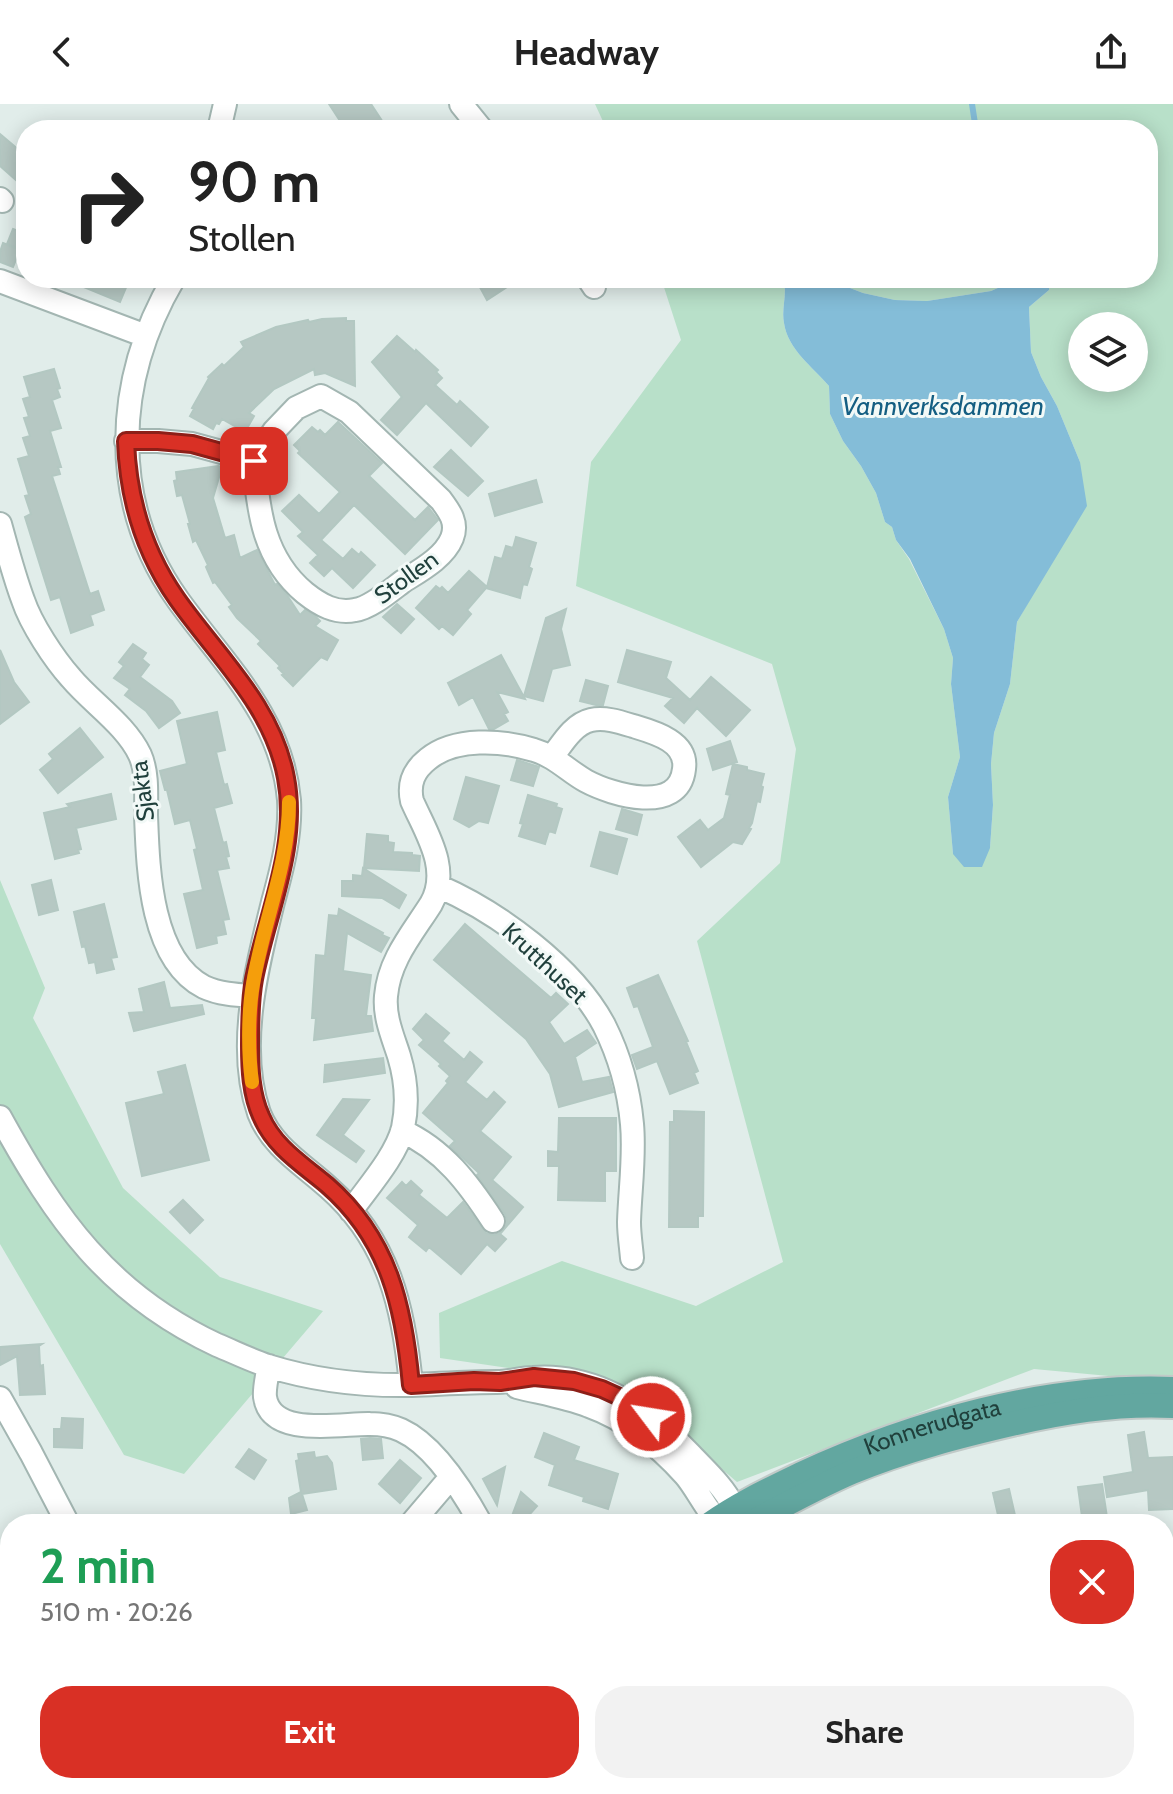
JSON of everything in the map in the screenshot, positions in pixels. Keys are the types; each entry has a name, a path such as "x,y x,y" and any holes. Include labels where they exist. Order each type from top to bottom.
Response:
{"main road":[{"name":"Konnerudgata","path":"738,1514 778,1485 878,1441 943,1421 1067,1395 1173,1389"},
{"name":"Konnerudgata","path":"747,1514 887,1459 973,1433 1105,1407 1173,1406"}],"street":[{"path":"461,104 474,120"},
{"path":"19,288 146,336"},
{"path":"169,288 146,336 128,412 127,469 133,499 145,541 156,565 262,712 281,754 289,803 283,862 252,996 250,1069 254,1093 260,1115 279,1144 294,1160 327,1185 351,1211 380,1251 403,1321 411,1385"},
{"name":"Stollen","path":"321,396 349,412 441,500 455,524 452,539 436,559 359,610 332,609 319,604 288,577 275,560 261,517 254,461 274,431 296,408 321,396"},
{"path":"126,441 192,444 254,461"},
{"name":"Sjakta","path":"0,524 23,603 54,657 95,705 126,733 142,759 151,896 169,952 189,977 205,988 252,996"},
{"path":"351,1211 388,1158 402,1131 405,1083 386,1011 386,996 395,960 436,896 438,886 437,856 410,792 411,782 420,765 444,749 465,744 515,746 552,757 589,783 636,798 667,794 676,787 684,769 684,757 671,741 656,732 604,719 589,720 578,727 552,757"},
{"name":"Krutthuset","path":"438,886 488,912 539,951 562,971 602,1023 622,1073 632,1124 629,1226 632,1258"},
{"path":"0,1117 31,1172 86,1249 137,1297 180,1326 269,1366 322,1378 411,1385 500,1382 534,1377 574,1381 602,1389 651,1417 678,1441 724,1493 727,1514"},
{"path":"402,1131 418,1138 447,1160 493,1221"},
{"path":"269,1366 265,1395 272,1412 281,1419 308,1427 373,1424 403,1431 431,1453 475,1514"},
{"path":"0,1398 63,1514"},
{"path":"420,1514 451,1477"}],"green space":[{"path":"595,104 1173,104 1173,1382 1034,1369 737,1482 624,1385 440,1358 439,1313 562,1261 696,1306 783,1262 697,941 780,863 796,749 772,664 576,586 591,462 681,340 664,288 785,288 783,317 790,342 829,386 830,414 876,493 885,522 892,527 944,629 953,658 951,684 960,757 948,797 953,854 990,848 994,733 1010,684 1017,622 1046,571 1080,462 1031,352 1029,307 1049,288 1158,288 1158,120 602,120"},
{"path":"850,288 998,288 927,301 895,300"},
{"path":"0,880 45,988 33,1018 123,1188 220,1277 323,1311 184,1474 124,1455 0,1244"}],"water":[{"name":"Vannverksdammen","path":"850,288 895,300 927,301 998,288 1049,288 1029,307 1031,352 1080,462 1087,506 1017,622 1010,684 994,733 990,848 982,867 964,867 953,854 948,797 960,757 951,684 953,658 944,629 910,559 896,540 892,527 885,522 876,493 830,414 829,386 790,342 783,317 785,290"}],"building":[{"path":"329,104 371,104 381,120 339,120"},
{"path":"0,134 16,148 16,180 0,166"},
{"path":"13,229 16,230 16,248 7,244"},
{"path":"3,243 16,248 13,267 0,262"},
{"path":"86,288 126,288 120,302"},
{"path":"480,288 506,288 487,300"},
{"path":"346,318 346,321 354,321 355,386 325,373 315,375 314,369 274,389 249,413 254,416 245,432 222,419 213,429 190,416 208,377 244,347 241,342 276,327 308,320"},
{"path":"397,336 438,370 436,372 442,378 435,385 457,405 460,401 488,427 471,446 426,403 397,435 381,420 402,397 372,362"},
{"path":"54,369 60,397 52,400 61,428 50,431 61,467 58,467 60,474 52,476 90,594 98,591 104,610 90,615 93,625 71,633 60,597 51,600 25,517 31,514 25,496 29,495 18,459 29,456 23,438 30,436 24,418 29,417 23,399 30,397 24,377"},
{"path":"338,422 382,463 369,476 415,520 428,507 438,520 405,554 354,505 321,540 343,559 352,549 359,555 361,552 375,565 353,588 332,568 324,576 310,563 318,555 298,536 303,532 282,511 299,495 319,514 340,492 298,453 300,451 294,445 312,427 325,435"},
{"path":"451,450 483,481 468,496 434,467"},
{"path":"222,467 213,498 225,538 234,535 240,558 257,550 275,585 287,595 300,615 305,610 315,616 320,621 315,626 338,640 327,660 321,657 293,686 282,675 280,666 258,644 261,641 237,618 229,607 232,605 213,583 196,540 193,542 182,495 177,496 176,472"},
{"path":"536,480 542,502 495,516 489,494"},
{"path":"516,537 536,543 529,567 532,569 527,585 523,584 520,598 486,588 467,610 471,614 453,635 442,626 439,629 416,608 436,586 448,593 469,571 487,587 495,557 502,559 506,546 513,548"},
{"path":"397,604 414,619 401,633 383,617"},
{"path":"566,609 561,629 570,665 552,669 543,701 524,696 546,618"},
{"path":"133,644 146,653 142,659 149,665 140,677 172,701 180,713 159,728 146,711 125,695 130,689 114,678 124,666 119,662"},
{"path":"0,650 14,682 29,702 0,724"},
{"path":"627,650 671,662 666,678 690,700 711,677 750,710 726,736 697,708 684,723 665,706 673,698 618,682"},
{"path":"501,655 525,699 497,692 508,712 504,714 508,721 489,729 473,697 459,705 448,683"},
{"path":"586,680 608,686 603,705 580,701"},
{"path":"217,712 225,750 216,752 232,803 214,808 229,856 226,857 229,868 217,870 229,919 223,920 226,934 216,936 217,943 197,948 184,894 203,890 194,850 197,849 190,820 175,824 160,771 187,764 177,721"},
{"path":"80,728 103,757 58,793 40,770 53,759 49,754"},
{"path":"730,741 737,762 713,770 707,749"},
{"path":"517,760 539,767 533,786 511,780"},
{"path":"733,764 764,774 760,802 757,801 751,829 742,844 733,842 701,867 678,837 700,820 708,830 724,818"},
{"path":"466,777 499,786 488,823 479,821 469,827 454,819"},
{"path":"111,794 116,819 76,828 81,849 79,853 55,859 44,813"},
{"path":"528,795 557,804 556,807 562,809 555,833 549,831 545,844 519,836"},
{"path":"622,809 642,815 637,835 616,829"},
{"path":"600,832 627,839 617,874 591,866"},
{"path":"367,834 388,836 388,842 394,843 393,852 420,856 419,871 364,868"},
{"path":"363,868 406,895 399,908 382,898 342,896 342,881 353,881 353,875 362,876"},
{"path":"51,880 58,910 39,915 32,885"},
{"path":"104,904 117,957 111,958 114,969 97,973 95,962 89,963 85,946 82,947 74,912"},
{"path":"339,909 389,938 381,952 347,933 343,971 371,975 366,1016 371,1016 373,1031 314,1040 316,1018 312,1018 316,955 325,956 329,915 338,916"},
{"path":"465,924 551,998 556,993 568,1004 549,1022 564,1044 587,1030 596,1043 575,1057 582,1082 609,1077 613,1092 559,1107 550,1074 526,1039 434,960"},
{"path":"658,975 698,1071 694,1073 698,1083 670,1094 657,1061 637,1069 632,1055 653,1047 638,1006 634,1007 627,988"},
{"path":"164,982 170,1008 202,1005 204,1014 134,1031 129,1013 144,1012 139,989"},
{"path":"426,1014 449,1033 442,1041 464,1060 470,1052 482,1062 465,1082 487,1100 494,1092 505,1102 480,1131 511,1157 492,1180 523,1207 500,1234 506,1239 495,1251 487,1244 461,1274 429,1247 426,1251 409,1237 418,1225 387,1198 402,1182 406,1186 411,1181 422,1191 419,1195 447,1218 463,1202 486,1233 500,1233 506,1226 505,1214 477,1175 479,1173 450,1146 455,1141 423,1113 448,1083 446,1081 450,1076 419,1045 424,1040 413,1029"},
{"path":"383,1058 385,1073 324,1082 325,1065"},
{"path":"185,1065 209,1160 142,1176 126,1103 164,1094 158,1072"},
{"path":"343,1099 369,1100 343,1135 364,1151 356,1162 317,1135"},
{"path":"674,1111 704,1112 703,1216 698,1216 698,1227 669,1227 670,1122 674,1122"},
{"path":"559,1118 616,1118 616,1171 605,1171 605,1201 558,1200 559,1166 548,1166 548,1151 558,1152"},
{"path":"183,1200 203,1220 190,1233 170,1212"},
{"path":"42,1344 39,1346 40,1366 43,1365 45,1394 20,1395 17,1356 0,1365 0,1347"},
{"path":"62,1418 83,1419 82,1448 54,1447 54,1429 61,1429"},
{"path":"1144,1432 1148,1458 1173,1457 1173,1509 1149,1510 1148,1490 1107,1497 1104,1477 1133,1472 1128,1435"},
{"path":"544,1433 579,1447 574,1460 618,1474 608,1509 549,1485 555,1465 535,1457"},
{"path":"361,1439 381,1439 383,1458 363,1460"},
{"path":"249,1449 266,1460 254,1479 236,1467"},
{"path":"314,1452 315,1458 327,1456 332,1463 336,1489 302,1494 307,1510 291,1514 289,1498 301,1492 296,1461 299,1460 298,1454"},
{"path":"400,1460 421,1478 400,1503 379,1484"},
{"path":"505,1467 497,1505 483,1479"},
{"path":"1102,1484 1106,1514 1082,1514 1078,1487"},
{"path":"1009,1489 1015,1514 998,1514 993,1493"},
{"path":"521,1492 537,1506 530,1514 513,1514"}],"waterway":[{"path":"972,104 974,120"}],"slow traffic":[{"path":"252,1082 250,1035 253,982 283,862 289,802"}],"route":[{"path":"254,461 192,444 126,441 133,499 145,541 156,565 262,712 281,754 286,779 288,834 253,982 250,1069 260,1115 269,1131 294,1160 339,1197 380,1251 403,1321 411,1385 500,1382 534,1377 574,1381 626,1400 651,1417"}]}
